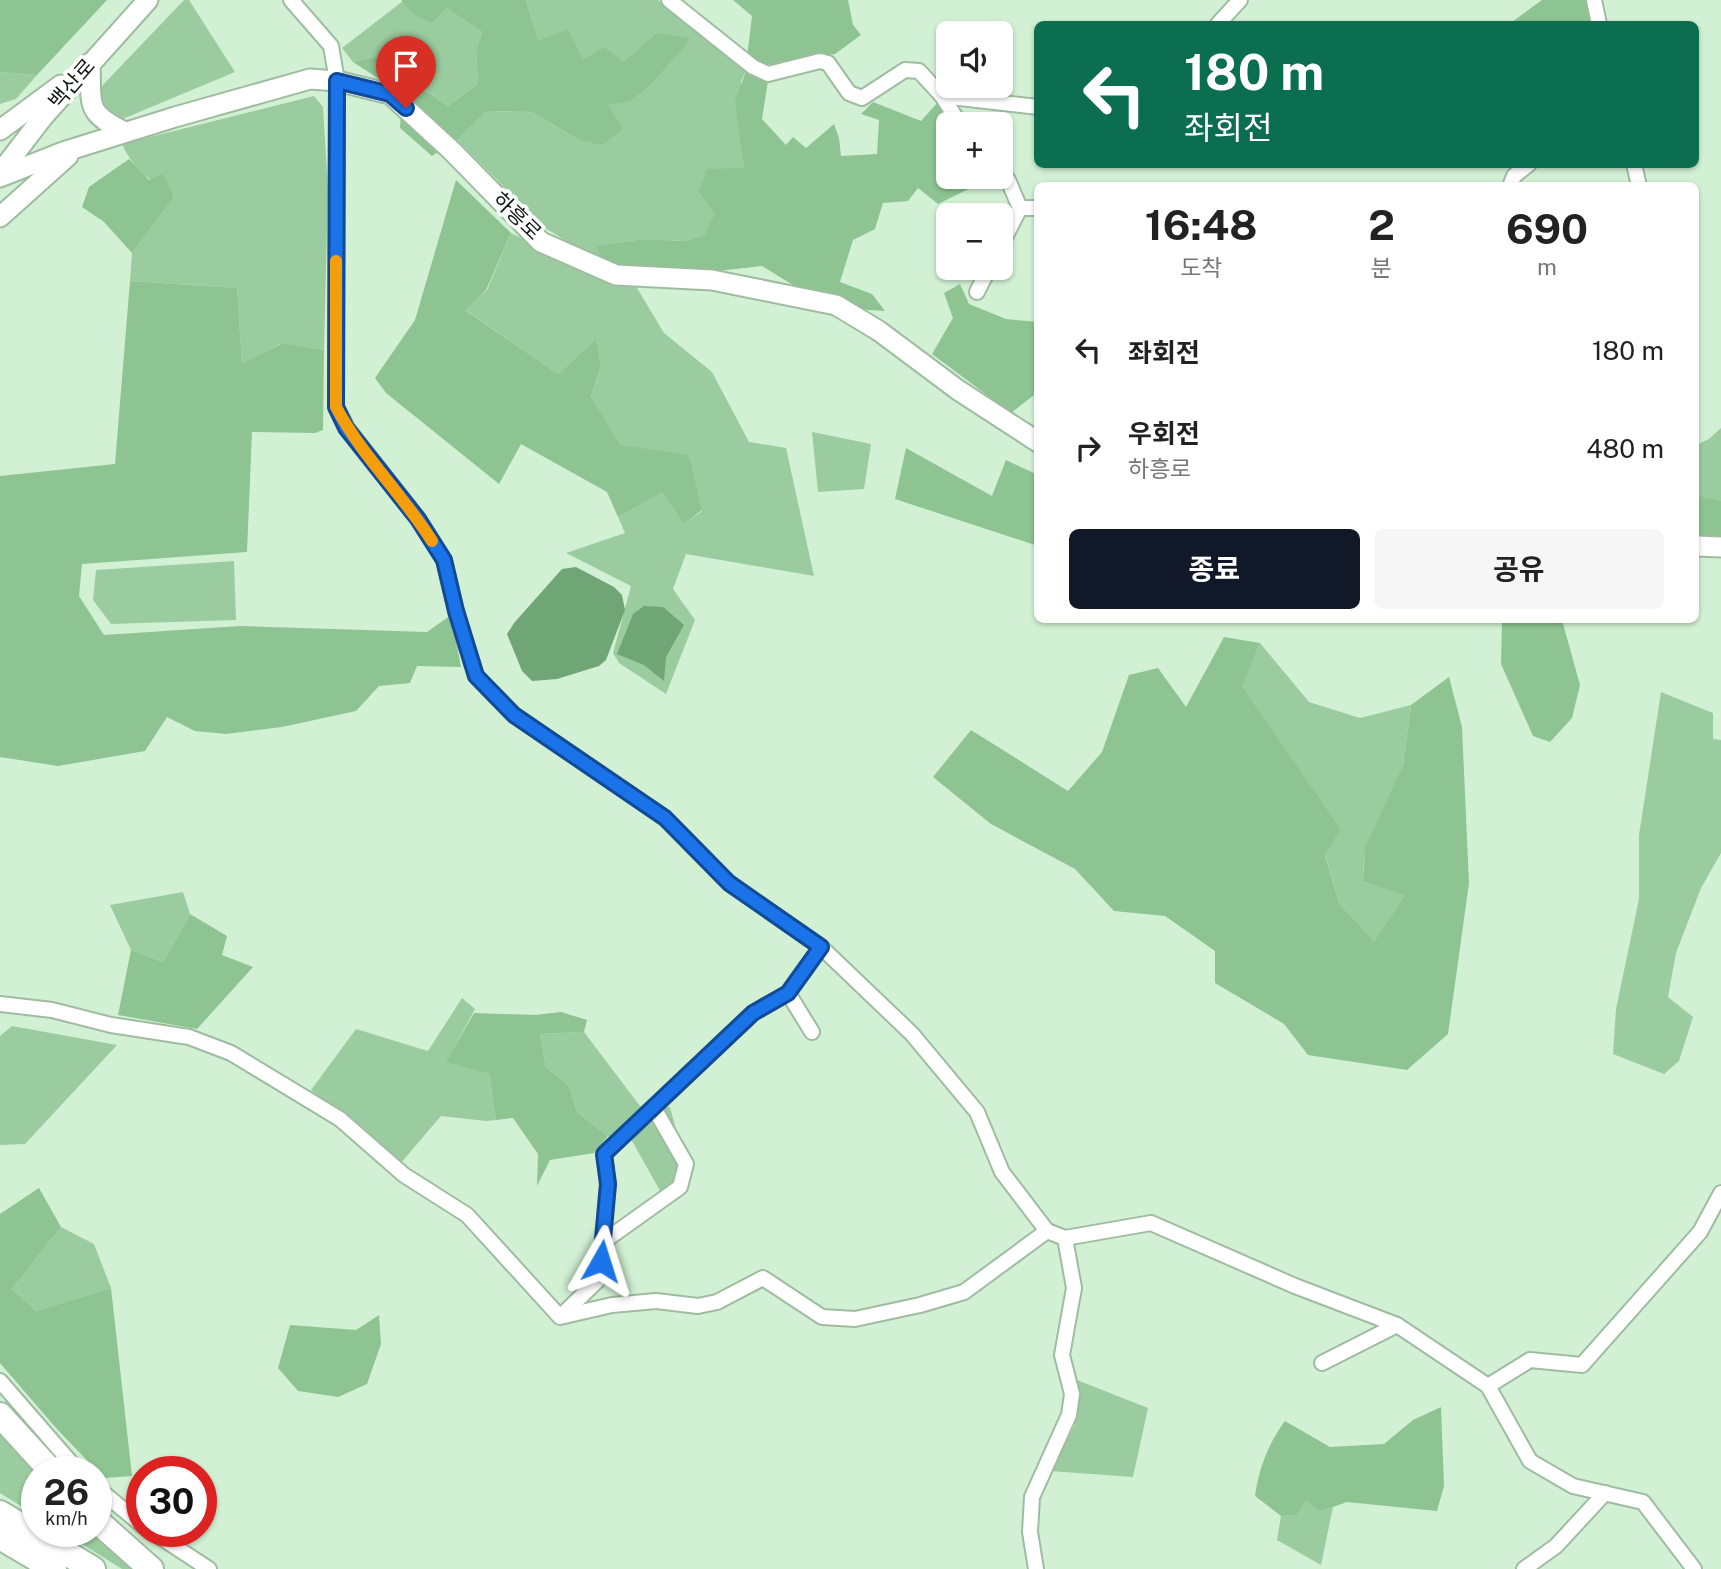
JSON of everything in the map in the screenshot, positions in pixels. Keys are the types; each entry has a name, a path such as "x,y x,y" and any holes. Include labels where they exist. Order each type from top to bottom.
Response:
{"highway":[{"path":"0,1415 37,1456"},
{"path":"0,1513 93,1569"},
{"path":"112,1534 151,1569"},
{"path":"0,1537 54,1569"}],"street":[{"name":"백산로","path":"0,175 43,117 148,0"},
{"path":"291,0 331,47 337,81 336,407 346,428 418,519 444,560 476,676 514,715 665,818 729,883 821,947 912,1034 977,1112 1002,1172 1047,1231 1065,1238 1151,1223 1295,1286 1397,1325 1488,1386 1530,1461 1573,1486 1643,1502 1694,1569"},
{"path":"669,0 753,67 768,74 820,61 828,63 849,93 862,98 905,70 919,71 936,89"},
{"path":"1224,21 1240,0"},
{"path":"1594,0 1598,21"},
{"path":"0,130 90,63"},
{"path":"90,63 94,112 101,121 125,132"},
{"name":"하흥로","path":"0,175 125,132 310,79 337,81 390,94 452,151 541,242 616,275 712,281 836,305 879,331 958,390 1034,439"},
{"path":"959,98 1034,107"},
{"path":"0,216 79,147"},
{"path":"1512,182 1514,176 1524,168"},
{"path":"1012,189 1020,208"},
{"path":"1020,208 1034,208"},
{"path":"1013,222 1020,208"},
{"path":"977,292 983,280"},
{"path":"1699,547 1721,547"},
{"path":"560,1317 598,1280 608,1184 604,1154 753,1013 788,993 821,947"},
{"path":"788,993 812,1032"},
{"path":"0,1004 52,1010 111,1025 189,1037 231,1053 340,1119 404,1175 467,1215 560,1317"},
{"path":"603,1242 680,1186 686,1164 654,1108"},
{"path":"1488,1386 1530,1360 1582,1365 1700,1232 1721,1193"},
{"path":"560,1317 612,1306 656,1301 698,1306 717,1302 763,1278 822,1317 855,1319 964,1292 1047,1231"},
{"path":"1036,1569 1030,1532 1032,1497 1069,1415 1072,1394 1062,1355 1074,1288 1065,1238"},
{"path":"1322,1363 1397,1325"},
{"path":"0,1381 65,1456"},
{"path":"1524,1569 1556,1546 1605,1493"},
{"path":"112,1500 126,1512"},
{"path":"175,1547 209,1569"}],"shaded area":[{"path":"0,0 107,0 37,75 0,72"},
{"path":"184,0 189,0 235,72 120,120 106,113 100,88"},
{"path":"401,0 526,0 538,41 568,29 583,60 604,47 624,62 657,33 691,39 649,86 630,101 608,105 623,129 602,145 580,140 531,112 487,111 457,140 432,156 400,128 402,94 353,62 375,57 448,106 478,84 476,51 482,32 446,8 432,23 414,15"},
{"path":"526,0 658,0 746,71 741,81 744,169 704,235 685,241 643,239 598,246 601,262 545,228 457,140 487,111 531,112 580,140 607,105 624,62 583,60 538,42"},
{"path":"733,0 848,0 853,25 861,35 835,54 765,65 747,57 752,16"},
{"path":"1542,0 1586,0 1592,21 1513,21"},
{"path":"403,1 414,15 446,8 482,32 476,51 478,84 448,106 375,57 353,62 342,48"},
{"path":"746,71 768,81 762,119 786,145 793,137 806,148 834,124 841,156 877,154 879,120 861,114 873,102 921,121 938,102 945,112 936,112 936,189 969,189 940,203 918,188 908,201 883,203 875,229 853,240 840,282 872,294 885,311 868,310 801,290 762,266 709,272 627,271 601,262 597,246 643,239 685,241 704,235 715,214 699,192 707,169 744,168 735,101"},
{"path":"0,72 37,75 16,99 0,104"},
{"path":"314,96 323,107 328,190 324,350 282,343 242,365 237,288 130,281 132,253 174,195 144,174 122,144"},
{"path":"129,159 149,180 163,174 174,196 132,253 104,222 82,207 89,187"},
{"path":"456,180 511,233 486,290 465,310 558,374 596,340 601,365 591,396 620,445 689,455 702,510 684,524 662,493 618,517 607,492 521,444 499,484 386,393 375,378 415,320"},
{"path":"511,233 606,279 634,283 664,333 712,372 749,442 786,448 814,576 686,554 673,589 695,620 666,694 619,663 613,653 631,586 566,553 625,533 618,517 662,493 684,524 702,511 689,456 620,446 591,396 601,365 596,341 558,374 464,309 487,290"},
{"path":"130,281 237,288 242,364 283,343 324,350 323,430 315,433 252,432 247,552 82,564 79,596 104,635 240,626 427,632 451,615 461,667 417,666 410,683 379,686 356,711 282,727 226,734 195,731 167,717 145,751 58,766 0,757 0,476 115,464"},
{"path":"960,284 969,304 1006,319 1034,322 1034,395 1011,413 932,354 953,318 944,293"},
{"path":"1721,428 1721,501 1699,497 1699,444"},
{"path":"812,432 871,444 864,489 818,492"},
{"path":"906,448 992,496 1006,460 1034,473 1034,545 895,499"},
{"path":"1699,496 1721,501 1721,537 1699,535"},
{"path":"234,561 236,620 111,624 93,600 96,570"},
{"path":"576,567 614,587 622,595 625,610 606,660 599,666 557,679 532,681 522,671 507,634 562,569"},
{"path":"644,606 663,607 684,625 666,657 664,681 644,665 617,654 633,614"},
{"path":"1502,623 1563,623 1580,685 1572,718 1550,742 1533,736 1501,664"},
{"path":"1224,637 1260,643 1242,687 1341,829 1325,855 1339,903 1374,942 1405,896 1363,881 1365,848 1403,765 1411,705 1449,677 1462,727 1469,883 1448,1034 1407,1070 1308,1055 1284,1024 1215,983 1215,951 1165,916 1114,911 1075,869 991,824 933,777 971,730 1068,791 1102,752 1129,675 1158,668 1186,707"},
{"path":"1260,643 1309,702 1360,718 1411,705 1403,765 1364,858 1363,881 1406,896 1374,943 1339,903 1325,854 1341,829 1241,687"},
{"path":"1661,692 1713,713 1713,739 1721,740 1721,853 1701,888 1676,953 1668,997 1693,1017 1679,1061 1664,1074 1613,1054 1616,1009 1639,899 1639,835"},
{"path":"183,892 190,914 163,962 131,950 110,905"},
{"path":"190,914 227,936 222,955 253,967 197,1029 118,1015 131,950 163,962"},
{"path":"462,998 475,1009 447,1061 489,1074 496,1120 441,1116 400,1164 311,1090 356,1029 428,1051"},
{"path":"561,1012 587,1020 584,1032 540,1034 546,1067 569,1086 577,1112 608,1136 594,1153 550,1160 537,1186 538,1154 513,1118 496,1120 489,1074 446,1062 474,1013 535,1015"},
{"path":"12,1026 117,1045 25,1144 0,1145 0,1036"},
{"path":"584,1032 640,1106 670,1107 690,1183 664,1198 631,1139 608,1136 577,1112 569,1086 546,1067 540,1034"},
{"path":"39,1188 61,1227 12,1289 36,1311 111,1288 130,1456 126,1456 126,1476 112,1477 112,1456 83,1456 0,1363 0,1214"},
{"path":"61,1227 94,1244 111,1288 36,1311 12,1289"},
{"path":"379,1315 381,1344 367,1384 338,1397 298,1391 278,1368 290,1325 356,1330"},
{"path":"1077,1380 1148,1408 1133,1477 1050,1471 1075,1425"},
{"path":"1441,1407 1444,1486 1437,1511 1347,1502 1319,1512 1306,1500 1297,1515 1281,1516 1255,1496 1265,1457 1285,1421 1330,1447 1384,1444 1413,1420"},
{"path":"0,1431 23,1456 21,1506 0,1493"},
{"path":"1306,1499 1319,1512 1333,1507 1321,1565 1277,1540 1281,1516 1297,1515"},
{"path":"87,1547 112,1547 134,1569 122,1569"}],"slow traffic":[{"path":"336,261 336,407 346,428 418,519 432,541"}],"route":[{"path":"406,108 390,94 337,81 335,391 336,407 346,428 418,519 444,560 476,676 514,715 665,818 729,883 821,947 788,993 753,1013 604,1154 608,1184 601,1261"}]}
